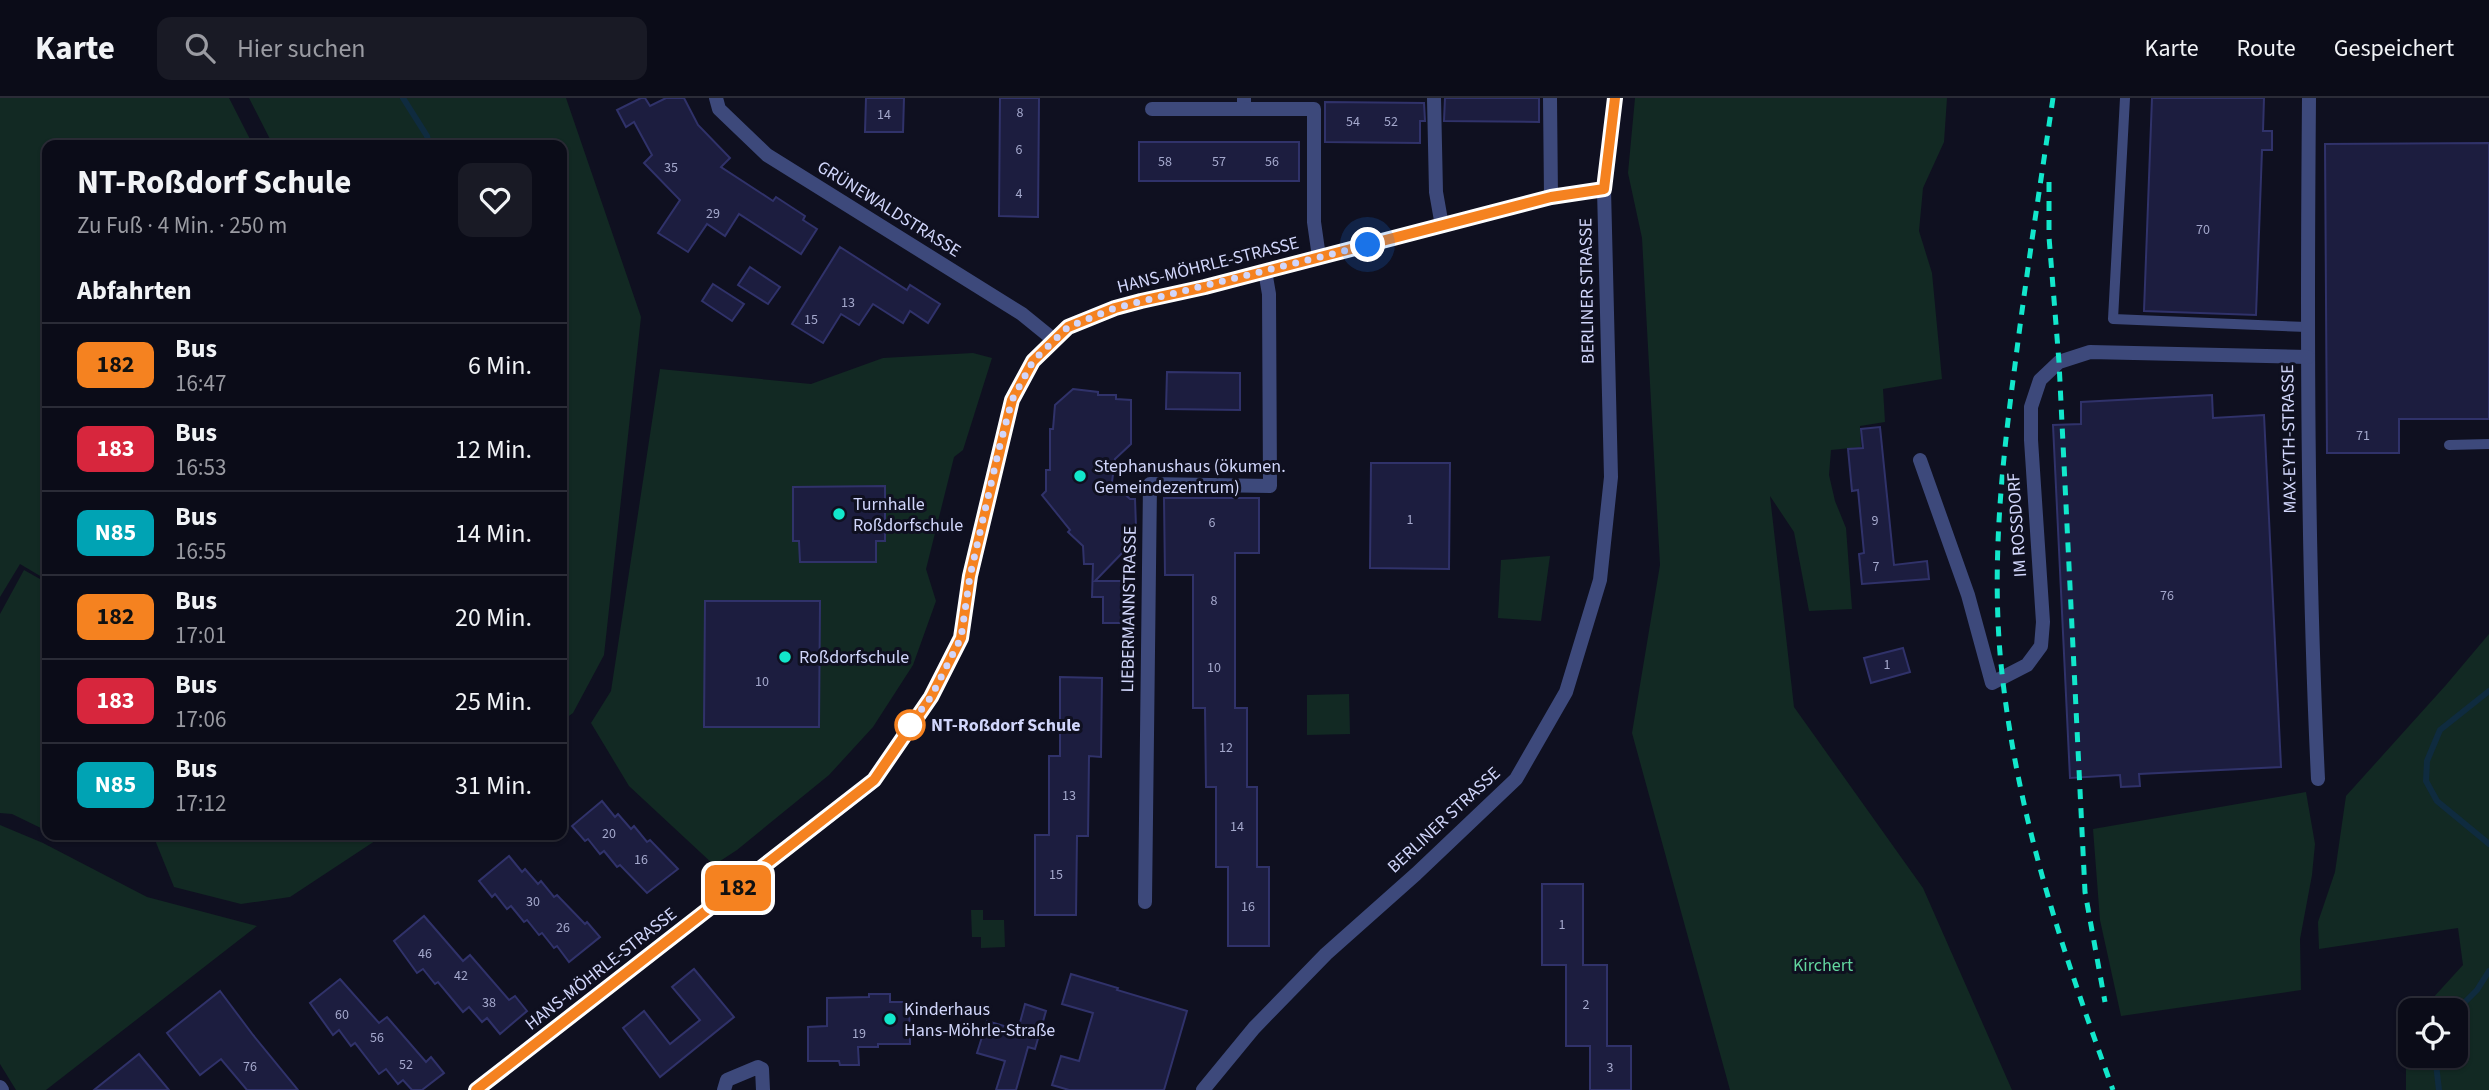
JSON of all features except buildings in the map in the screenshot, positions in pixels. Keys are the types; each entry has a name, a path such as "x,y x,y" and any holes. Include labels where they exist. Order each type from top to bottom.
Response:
{"street":[{"name":"GRÜNEWALDSTRASSE","path":"716,98 719,109 767,155 1022,314 1054,340"},
{"path":"1434,98 1436,192 1442,226"},
{"path":"1549,98 1551,197"},
{"name":"BERLINER STRASSE","path":"1203,1090 1254,1028 1326,954 1416,874 1516,779 1566,692 1600,580 1611,477 1604,189 1615,98"},
{"name":"MAX-EYTH-STRASSE","path":"2309,98 2307,327 2310,585 2318,779"},
{"path":"1152,109 1244,104 1314,109 1314,222 1319,257"},
{"name":"HANS-MÖHRLE-STRASSE","path":"476,1090 874,780 931,697 961,638 970,576 1012,400 1033,361 1068,327 1115,308 1551,197 1604,189"},
{"name":"LIEBERMANNSTRASSE","path":"1145,902 1150,484 1270,486 1269,294 1265,271"},
{"name":"IM ROSSDORF","path":"1920,460 1968,595 1992,683 2003,680 2027,665 2041,646 2043,622 2031,440 2031,407 2040,380 2059,362 2090,352 2308,357"},
{"path":"724,1090 727,1080 758,1067 762,1069 763,1090"}],"lane":[{"path":"2125,98 2113,318 2307,327"},
{"path":"2449,445 2489,444"}],"green space":[{"path":"0,98 229,98 250,140 42,140 42,577 20,564 0,597"},
{"path":"249,98 566,98 641,317 604,655 573,713 567,717 567,140 270,140"},
{"name":"Kirchert","path":"1635,98 1947,98 1944,142 1923,188 1919,231 1932,273 1942,379 1883,389 1885,422 1860,426 1861,447 1831,450 1829,475 1835,501 1846,528 1852,609 1809,611 1794,532 1770,496 1794,707 1923,888 2012,1090 1730,1090 1632,733 1660,565 1642,238 1628,173"},
{"path":"973,353 992,358 963,450 954,457 926,569 936,601 913,665 873,727 829,775 737,850 714,865 629,786 591,723 611,691 660,369 811,384 883,358"},
{"path":"1550,556 1541,621 1498,618 1501,560"},
{"path":"24,570 42,580 42,829 12,814 0,813 0,614"},
{"path":"2489,634 2489,1090 2406,1090 2406,1068 2468,1068 2468,998 2433,998 2463,965 2458,928 2319,949 2318,922 2335,872 2346,796"},
{"path":"1349,694 1350,734 1307,735 1307,695"},
{"path":"2306,792 2315,844 2300,939 2301,990 2121,1016 2100,920 2093,829"},
{"path":"0,825 43,843 147,897 257,926 46,1090 16,1090 0,1064"},
{"path":"155,840 376,840 290,897 241,904 174,887"},
{"path":"971,910 983,910 983,920 1004,920 1005,947 981,948 981,937 972,937"}],"waterway":[{"path":"403,98 428,140"},
{"path":"2489,691 2440,730 2427,761 2426,781 2437,801 2489,844"},
{"path":"2468,999 2489,971"},
{"path":"2436,1068 2439,1090"}],"railway":[{"path":"2053,98 2005,444 1997,563 1999,643 2011,735 2032,839 2061,940 2113,1090"},
{"path":"2049,182 2049,237 2059,362 2085,892 2105,1002"}],"bus line":[{"name":"182","path":"476,1090 874,780 931,697 961,638 970,576 1012,400 1033,361 1068,327 1115,308 1141,301 1205,287 1551,197 1604,189 1615,98"}],"place":[{"name":"Stephanushaus (ökumen. Gemeindezentrum)","path":"1080,476"},
{"name":"Turnhalle Roßdorfschule","path":"839,514"},
{"name":"Roßdorfschule","path":"785,657"},
{"name":"NT-Roßdorf Schule","path":"910,725"},
{"name":"Kinderhaus Hans-Möhrle-Straße","path":"890,1019"}],"route":[{"path":"910,725 908,727 931,697 961,638 970,576 999,449 1012,400 1033,361 1068,327 1115,308 1368,245"}]}
